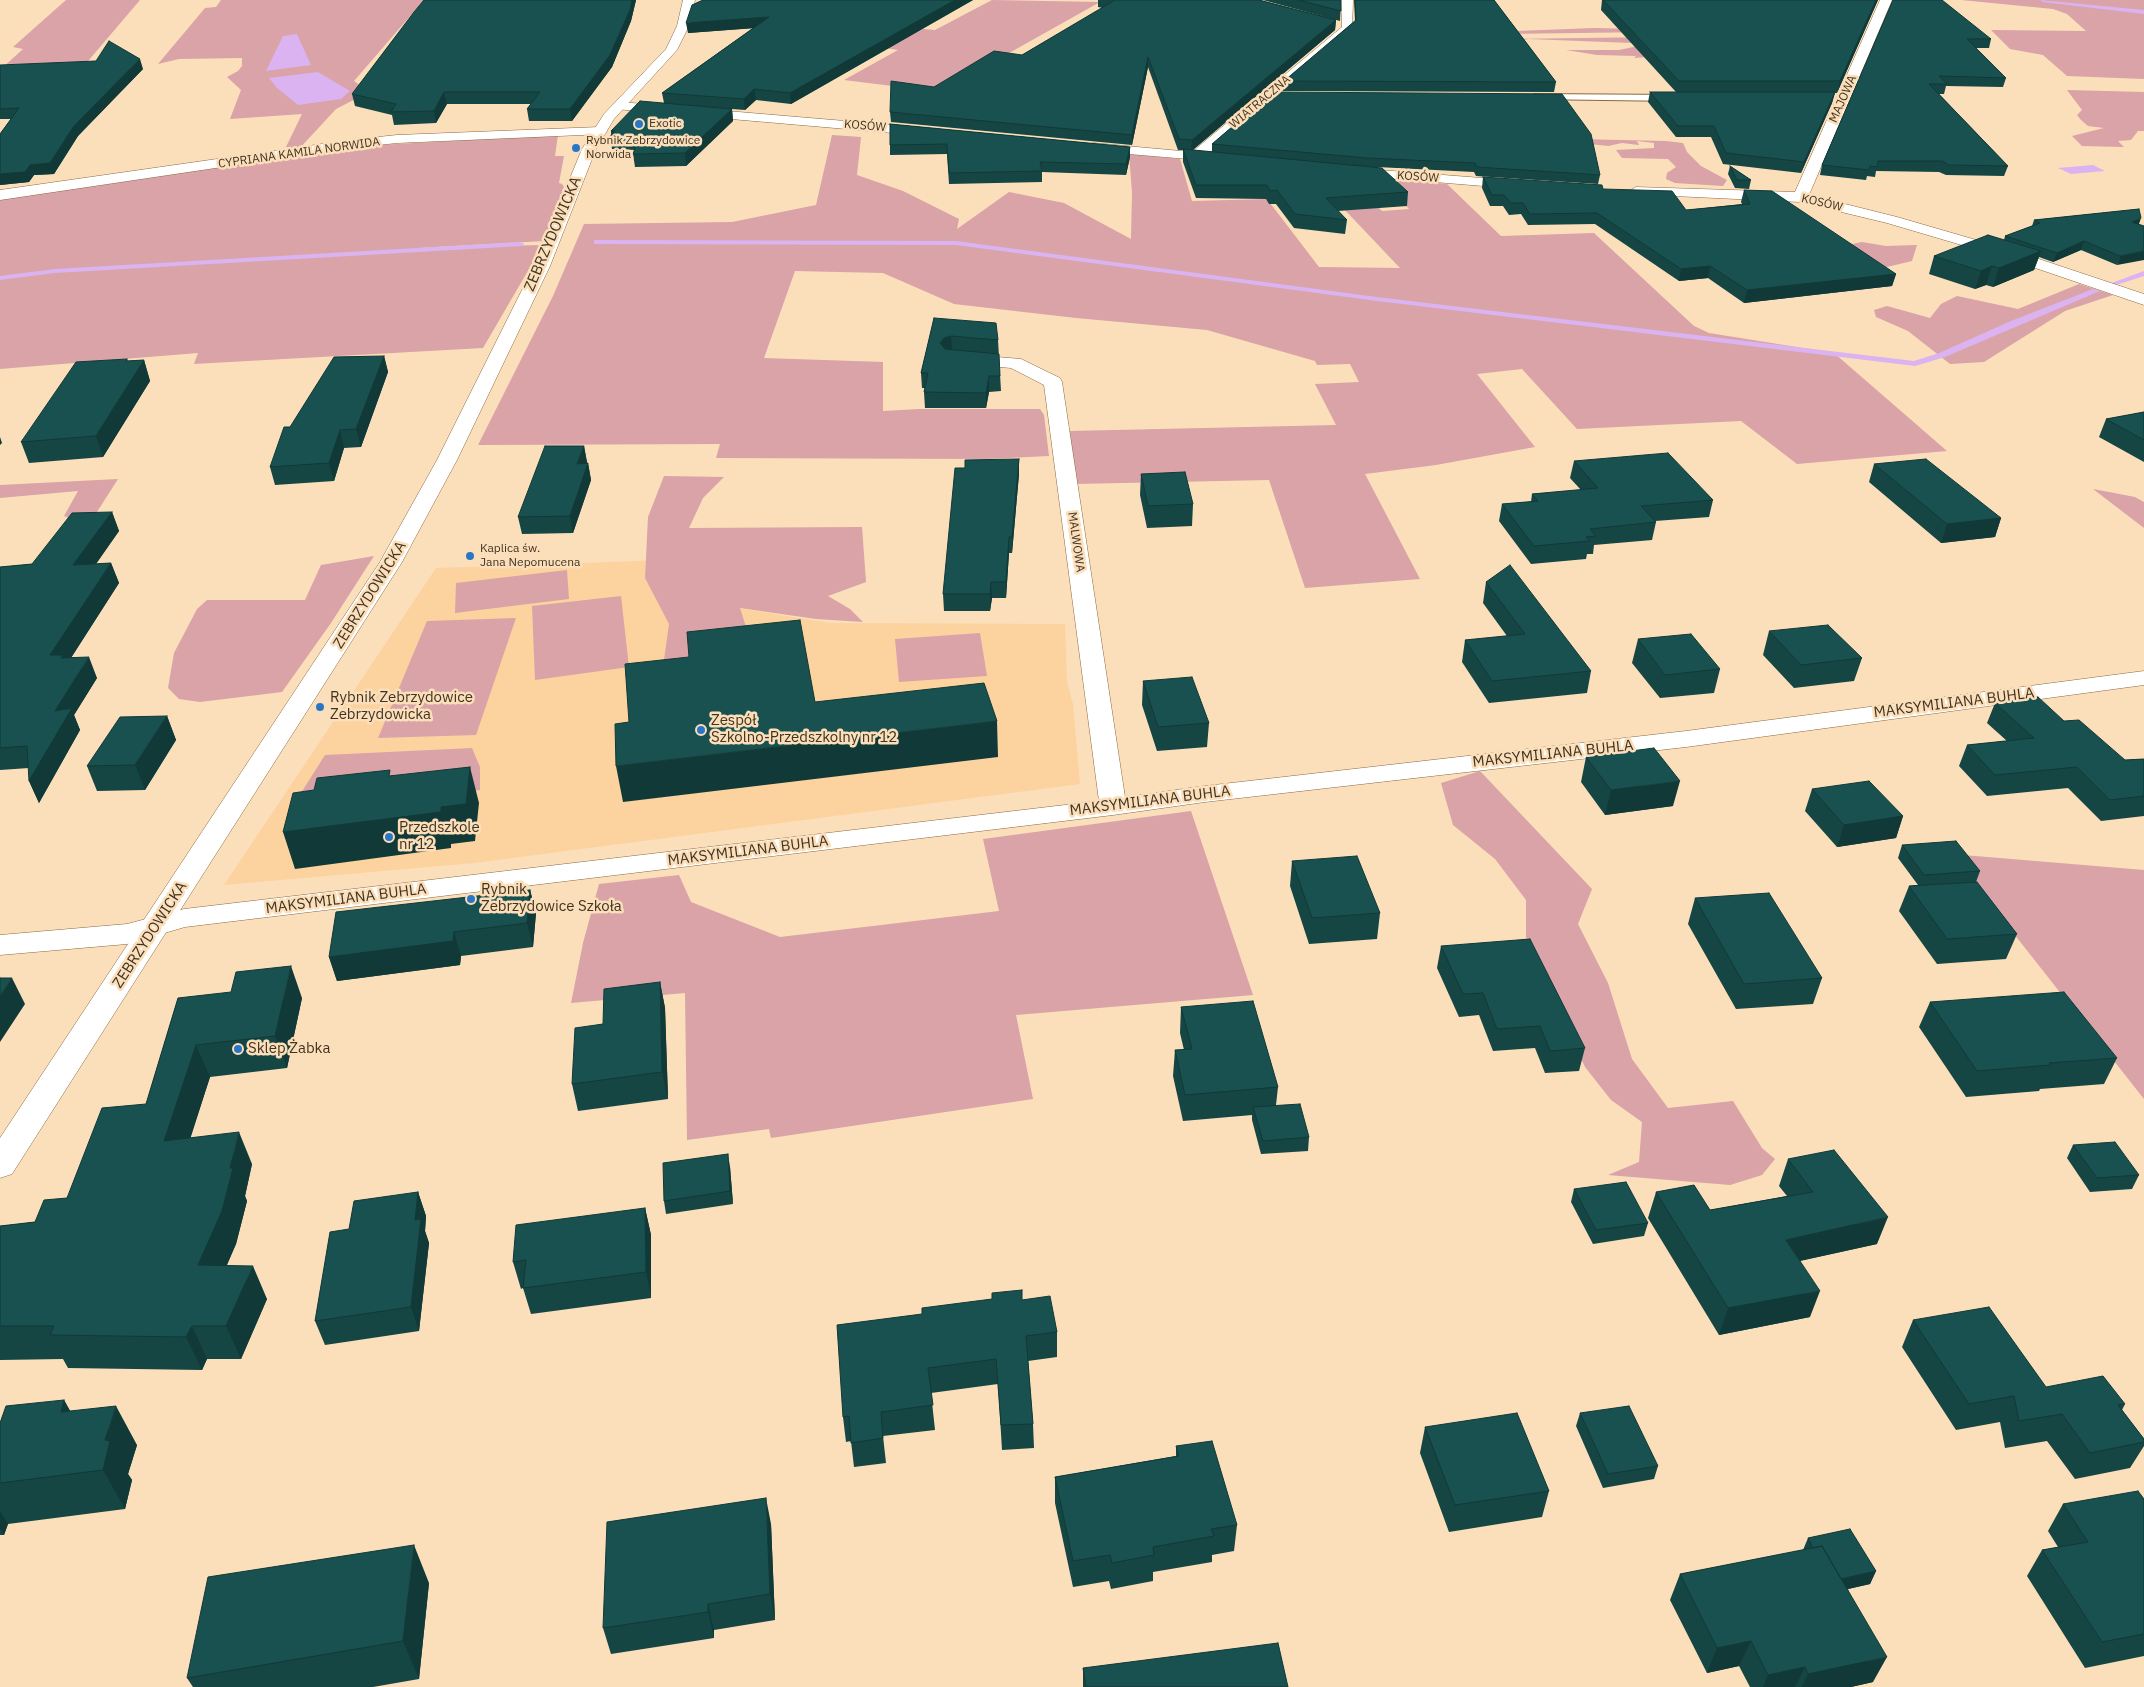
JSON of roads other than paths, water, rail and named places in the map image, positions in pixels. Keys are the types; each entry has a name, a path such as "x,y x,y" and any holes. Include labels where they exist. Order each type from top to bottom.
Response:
{"street":[{"name":"ZEBRZYDOWICKA","path":"0,1165 343,639 411,528 447,460 542,266 583,161 600,131 671,50 683,26 689,0"},
{"path":"1330,23 1348,28 1347,0"},
{"name":"MAJOWA","path":"1800,197 1838,98 1886,0"},
{"name":"WIATRACZNA","path":"1195,157 1265,96 1348,28"},
{"name":"KOSÓW","path":"620,106 948,133"},
{"name":"CYPRIANA KAMILA NORWIDA","path":"0,195 126,179 350,144 397,139 600,131"},
{"path":"1076,146 1233,160"},
{"name":"KOSÓW","path":"1337,170 1532,186"},
{"name":"KOSÓW","path":"1623,191 1800,197 1892,220 2015,256 2144,300"},
{"name":"MALWOWA","path":"952,358 1015,363 1053,382 1113,807"},
{"name":"MAKSYMILIANA BUHLA","path":"0,945 127,934 184,918 1113,807 1205,794 1686,739 2144,678"}],"lane":[{"path":"1265,96 1285,96"},
{"path":"1524,97 1690,98"}],"waterway":[{"path":"2043,0 2144,12"},
{"path":"597,242 956,243 1377,299 1915,364 1942,355 2014,323 2096,291"},
{"path":"0,278 55,271 520,244"},
{"path":"2113,284 2144,273"}],"place":[{"name":"Exotic","path":"639,124"},
{"name":"Rybnik Zebrzydowice Norwida","path":"576,148"},
{"name":"Kaplica św. Jana Nepomucena","path":"470,556"},
{"name":"Rybnik Zebrzydowice Zebrzydowicka","path":"320,707"},
{"name":"Zespół Szkolno-Przedszkolny nr 12","path":"701,730"},
{"name":"Przedszkole nr 12","path":"389,837"},
{"name":"Rybnik Zebrzydowice Szkoła","path":"471,899"},
{"name":"Sklep Żabka","path":"238,1049"}]}
